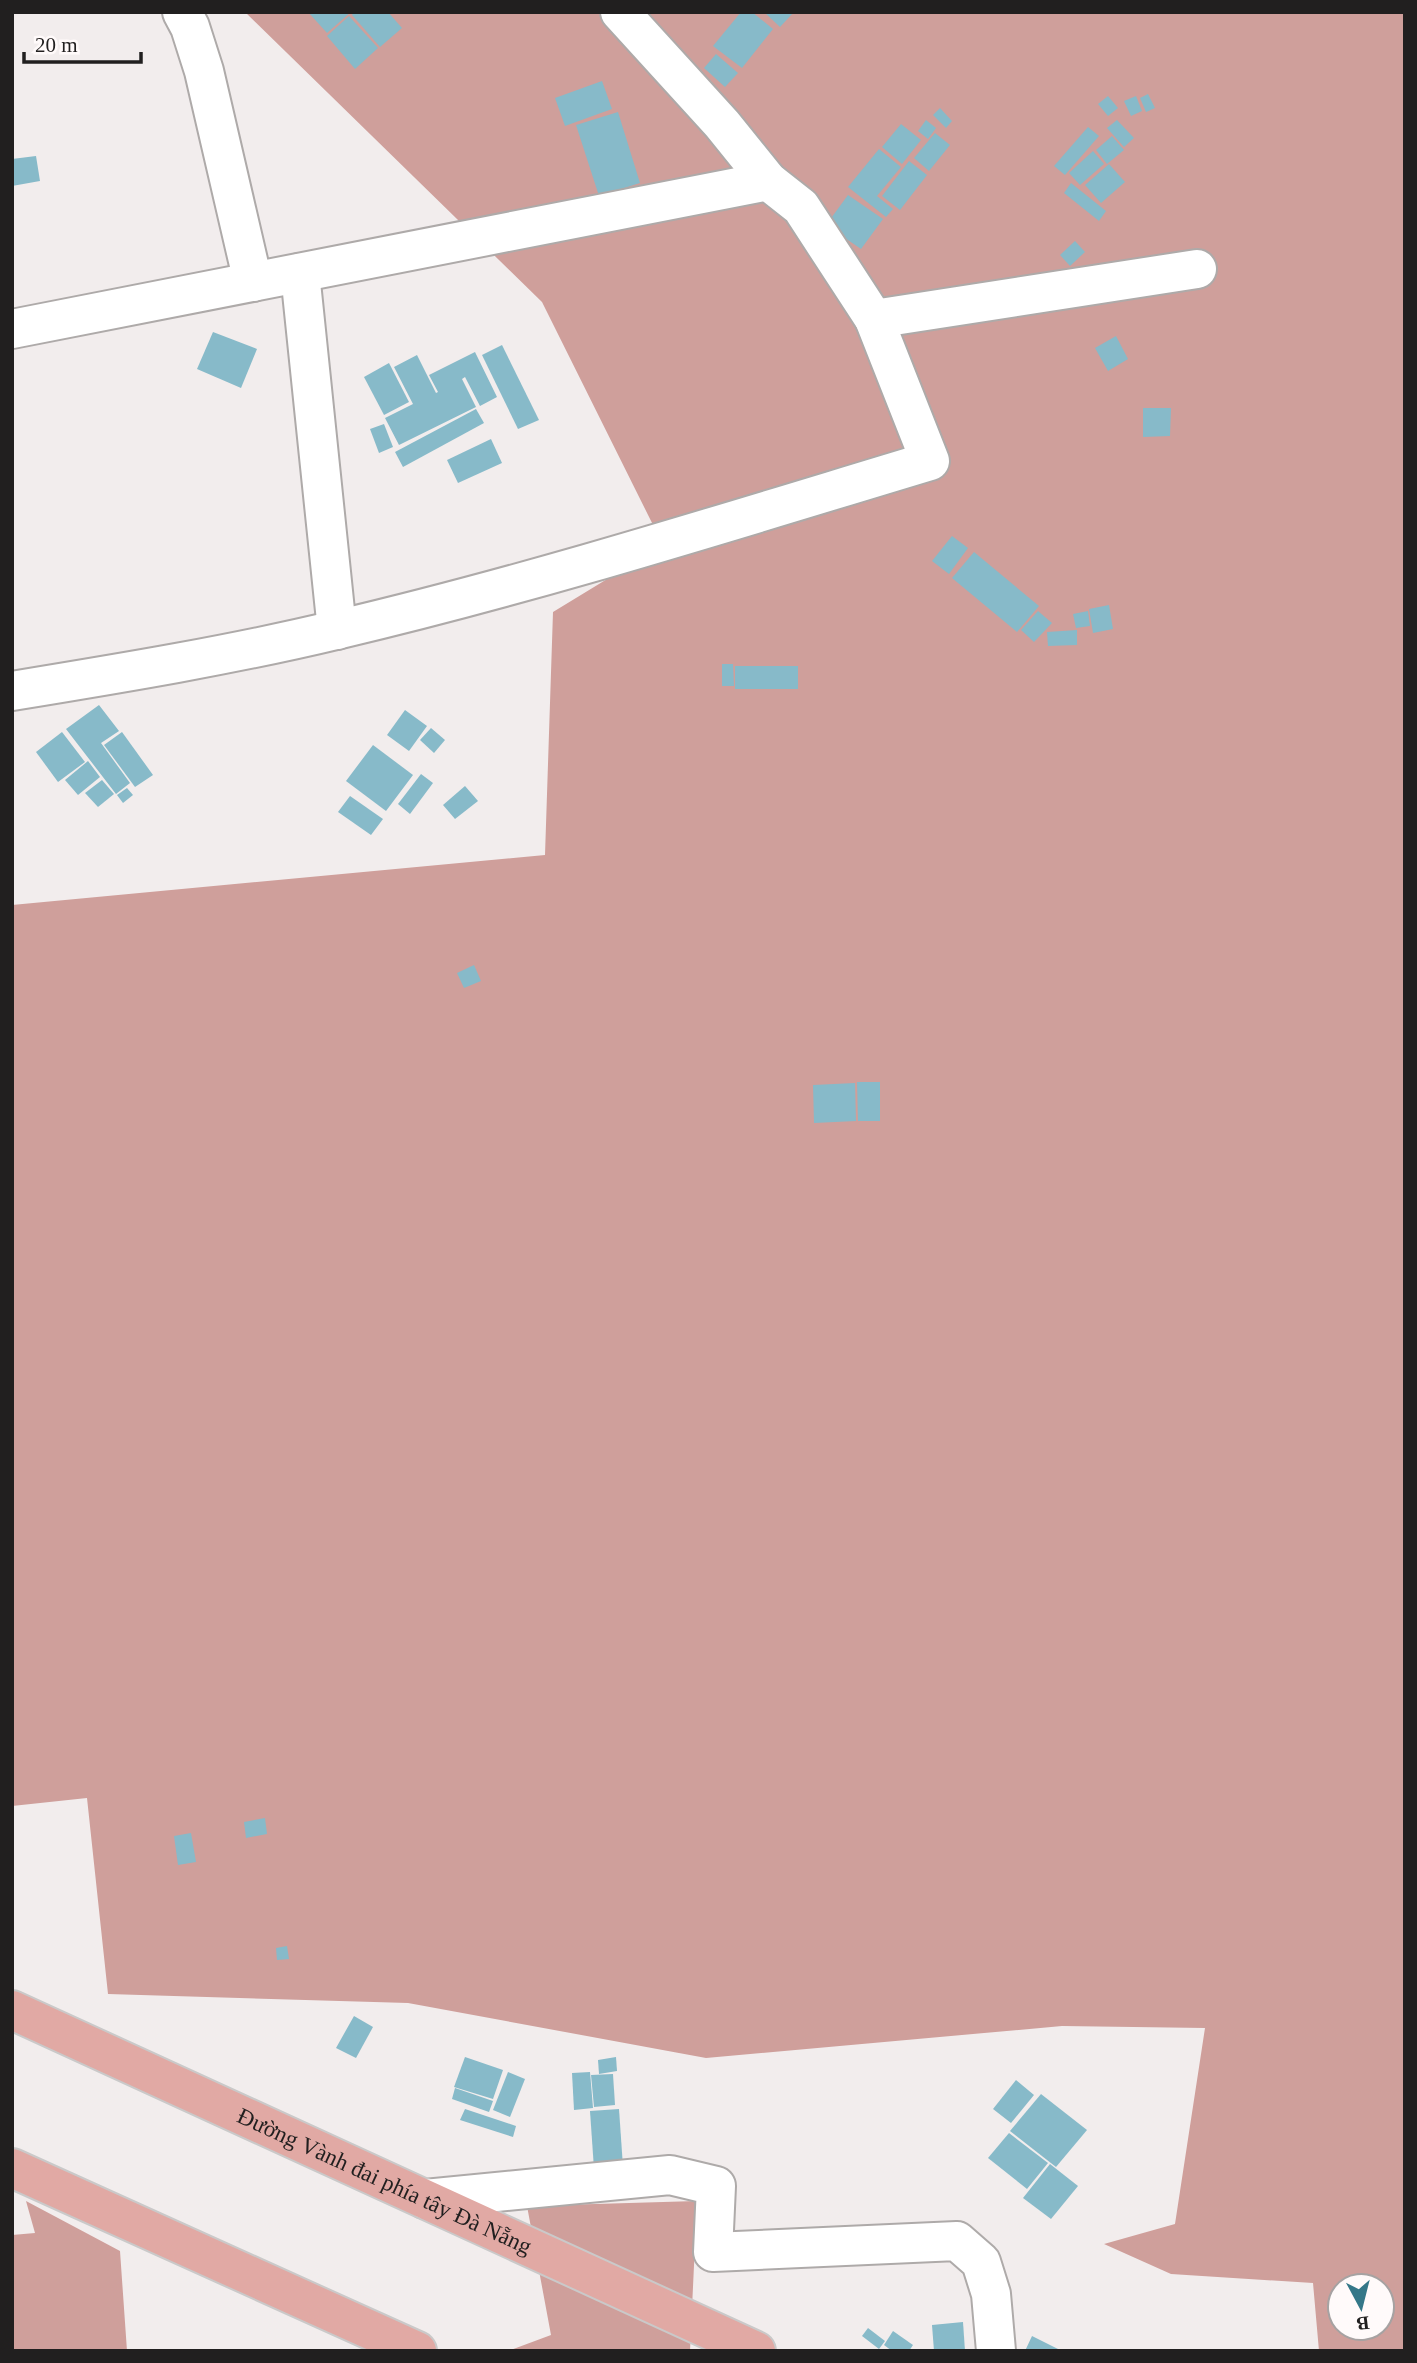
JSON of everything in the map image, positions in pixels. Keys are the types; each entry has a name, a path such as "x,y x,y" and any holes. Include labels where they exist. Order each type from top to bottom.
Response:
{"main road":[{"name":"Đường Vành đai phía tây Đà Nẵng","path":"12,2010 756,2351"},
{"path":"12,2168 417,2351"}],"street":[{"path":"182,12 190,27 204,71 253,282"},
{"path":"12,691 225,654 337,630 639,548 930,461 874,319 801,207 768,181 722,124 620,12"},
{"path":"12,329 768,181"},
{"path":"874,319 1197,269"},
{"path":"300,273 337,630"},
{"path":"425,2199 670,2175 716,2186 713,2252 957,2241 981,2262 991,2294 996,2351"}],"shaded area":[{"path":"245,12 1405,12 1405,2351 1319,2351 1313,2283 1171,2274 1104,2244 1175,2224 1205,2028 1062,2026 706,2058 408,2003 108,1994 87,1798 12,1806 12,905 545,855 553,612 663,545 542,302"},
{"path":"26,2201 120,2251 127,2351 12,2351 12,2235 35,2233"},
{"path":"697,2201 690,2351 508,2351 551,2335 527,2206"}],"building":[{"path":"308,12 351,12 327,33"},
{"path":"354,12 388,12 402,28 380,47 352,15"},
{"path":"741,12 752,12 773,29 742,68 713,46"},
{"path":"764,12 794,12 780,27"},
{"path":"349,16 378,48 355,69 327,36"},
{"path":"716,54 738,73 725,87 704,68"},
{"path":"602,81 612,109 565,126 555,98"},
{"path":"1148,94 1155,108 1146,112 1140,98"},
{"path":"1108,96 1118,108 1108,116 1098,104"},
{"path":"1136,96 1142,111 1131,116 1124,101"},
{"path":"940,108 952,121 946,128 933,115"},
{"path":"618,112 640,183 599,196 576,125"},
{"path":"926,120 936,128 928,139 918,131"},
{"path":"1117,120 1134,138 1124,147 1107,128"},
{"path":"901,124 921,140 902,164 882,147"},
{"path":"1088,127 1099,136 1065,175 1054,166"},
{"path":"935,133 950,145 929,171 914,158"},
{"path":"1112,136 1124,150 1107,164 1096,150"},
{"path":"879,149 901,167 877,196 893,209 886,217 848,187"},
{"path":"1093,151 1104,164 1080,185 1069,173"},
{"path":"36,156 40,181 12,186 12,159"},
{"path":"909,161 927,175 900,210 882,196"},
{"path":"1109,164 1125,182 1101,203 1085,185"},
{"path":"1071,183 1106,211 1099,221 1064,193"},
{"path":"848,195 883,219 861,249 826,225"},
{"path":"1075,241 1085,252 1070,266 1060,255"},
{"path":"213,332 257,349 241,388 197,369"},
{"path":"1116,336 1128,359 1108,371 1095,348"},
{"path":"502,345 539,420 518,429 482,355"},
{"path":"475,352 497,397 480,406 465,377 462,379 476,407 399,445 385,418 413,404 394,367 417,355 436,393 438,392 429,375"},
{"path":"389,363 409,402 384,415 364,377"},
{"path":"1143,408 1171,408 1170,436 1143,437"},
{"path":"476,409 484,423 403,467 395,452"},
{"path":"384,424 393,447 379,453 370,429"},
{"path":"491,439 502,463 458,483 447,460"},
{"path":"952,536 968,548 949,574 932,561"},
{"path":"974,552 1039,606 1017,632 952,578"},
{"path":"1109,605 1113,629 1093,633 1089,609"},
{"path":"1038,611 1052,623 1034,642 1021,630"},
{"path":"1088,611 1090,626 1076,628 1073,614"},
{"path":"1077,630 1077,645 1048,646 1047,632"},
{"path":"722,664 733,664 734,686 722,686"},
{"path":"735,666 798,666 798,689 735,689"},
{"path":"99,705 119,731 101,743 130,783 116,794 66,729"},
{"path":"405,710 427,726 409,751 387,735"},
{"path":"431,728 445,740 434,753 420,740"},
{"path":"62,732 85,762 58,782 36,752"},
{"path":"122,732 153,775 135,787 104,745"},
{"path":"373,745 413,775 386,811 346,781"},
{"path":"88,761 100,777 78,795 65,780"},
{"path":"421,774 433,783 410,814 398,804"},
{"path":"102,780 114,794 98,807 85,793"},
{"path":"465,786 478,801 455,819 443,805"},
{"path":"127,788 133,795 123,803 117,795"},
{"path":"350,796 383,819 371,835 338,812"},
{"path":"474,965 481,981 464,988 457,973"},
{"path":"857,1082 880,1082 880,1121 858,1121"},
{"path":"855,1083 856,1121 814,1123 813,1085"},
{"path":"265,1818 267,1834 246,1838 244,1822"},
{"path":"191,1833 196,1862 178,1865 174,1836"},
{"path":"287,1946 289,1959 277,1960 276,1948"},
{"path":"354,2016 373,2027 356,2058 336,2048"},
{"path":"465,2057 503,2070 493,2099 454,2087"},
{"path":"616,2057 617,2071 599,2074 598,2060"},
{"path":"508,2072 525,2079 510,2117 493,2110"},
{"path":"590,2072 593,2108 574,2110 572,2073"},
{"path":"613,2074 615,2105 594,2107 591,2075"},
{"path":"1016,2080 1034,2095 1011,2123 993,2109"},
{"path":"455,2088 493,2101 489,2112 452,2099"},
{"path":"1041,2094 1087,2130 1056,2167 1010,2131"},
{"path":"465,2109 516,2126 513,2137 460,2120"},
{"path":"619,2109 623,2167 594,2169 590,2111"},
{"path":"1009,2133 1048,2163 1027,2189 988,2158"},
{"path":"1050,2164 1078,2186 1051,2219 1023,2198"},
{"path":"963,2322 965,2351 934,2351 932,2325"},
{"path":"868,2328 885,2341 879,2349 862,2336"},
{"path":"893,2331 913,2345 909,2351 892,2351 884,2345"},
{"path":"1032,2336 1062,2351 1025,2351"}]}
